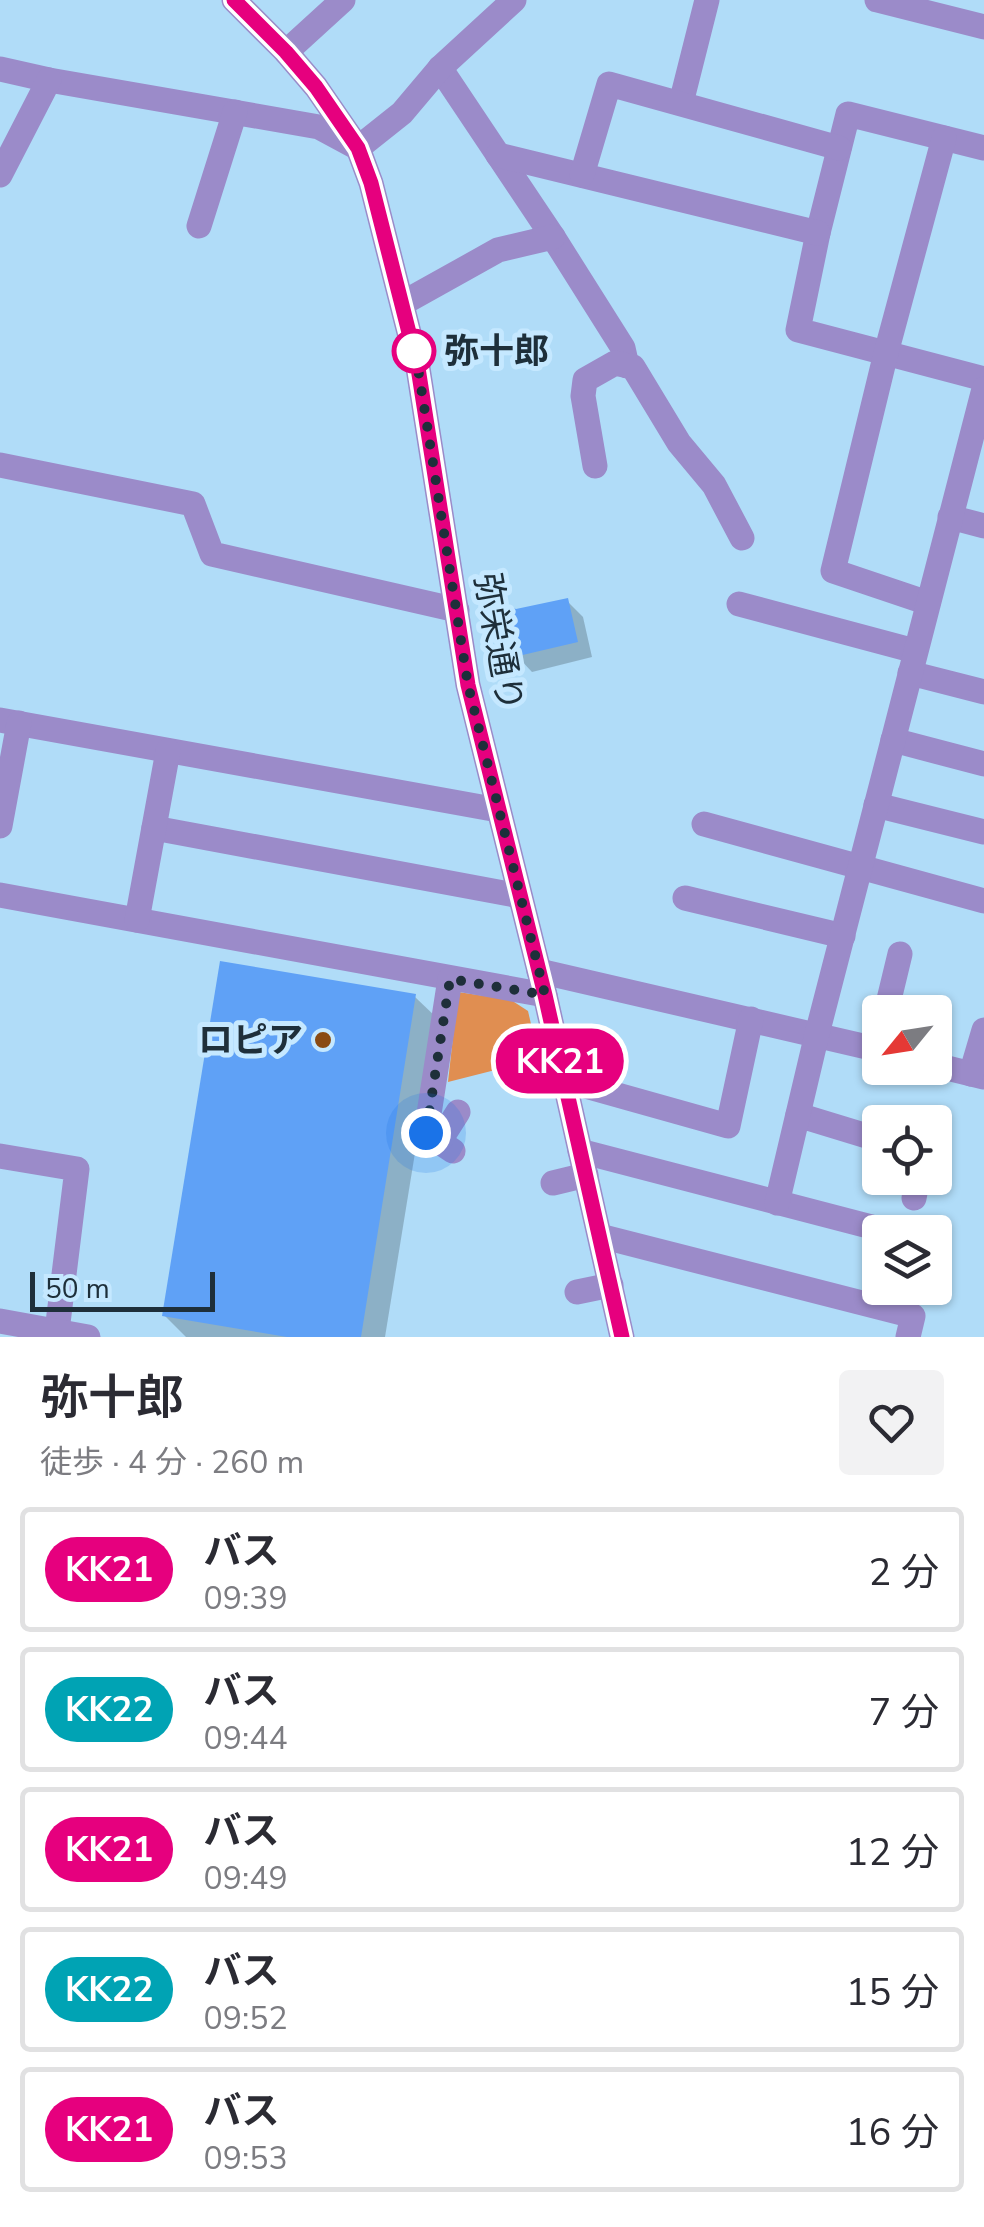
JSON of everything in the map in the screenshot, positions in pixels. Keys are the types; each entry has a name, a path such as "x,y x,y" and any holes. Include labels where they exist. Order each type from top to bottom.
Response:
{"street":[{"path":"286,52 343,0"},
{"path":"0,69 319,127 358,148 402,114 440,68 514,0"},
{"path":"681,103 707,0"},
{"path":"876,0 984,27"},
{"name":"弥栄通り","path":"247,4 316,87 358,148 371,183 418,368 468,685 542,983 622,1337"},
{"path":"440,68 623,348 627,366"},
{"path":"0,175 49,80"},
{"path":"582,175 609,84 839,148"},
{"path":"199,226 235,112"},
{"path":"984,148 848,114 798,330 984,379"},
{"path":"928,602 833,572 944,138"},
{"path":"498,155 818,233"},
{"path":"403,303 498,250 553,237"},
{"path":"595,466 583,396 585,380 614,363 633,366 679,443 714,485 742,538"},
{"path":"777,1202 950,517 972,478 984,388"},
{"path":"0,465 193,504 212,554 457,610"},
{"path":"950,517 984,526"},
{"path":"739,604 913,662 984,692"},
{"path":"1,813 10,722 498,810"},
{"path":"893,740 984,764"},
{"path":"137,920 168,751"},
{"path":"876,805 984,832"},
{"path":"704,824 984,901"},
{"path":"154,828 520,896"},
{"path":"0,894 450,979 542,983 862,1043"},
{"path":"685,898 843,936"},
{"path":"890,995 900,954"},
{"path":"450,979 426,1133 446,1146 458,1112"},
{"path":"564,1080 728,1126 752,1020"},
{"path":"952,1068 978,1075 984,1030"},
{"path":"798,1115 862,1135"},
{"path":"0,1156 77,1169 57,1331"},
{"path":"553,1183 583,1163 777,1202 862,1225"},
{"path":"600,1236 913,1316 908,1337"},
{"path":"576,1292 611,1285"},
{"path":"5,1327 88,1337"}],"shaded area":[{"path":"458,992 511,1000 528,1011 539,1059 448,1082"}],"building":[{"path":"568,598 578,642 514,657 508,627 502,626 497,616 500,607 516,609"},
{"path":"220,961 416,994 361,1337 287,1337 162,1316"}],"bus line":[{"name":"KK21","path":"234,0 316,87 358,148 371,183 418,368 468,685 545,995 622,1337"}],"place":[{"name":"弥十郎","path":"414,351"},
{"name":"ロピア","path":"323,1040"}],"route":[{"path":"414,351 410,336 468,685 545,995 450,979 426,1133"}]}
